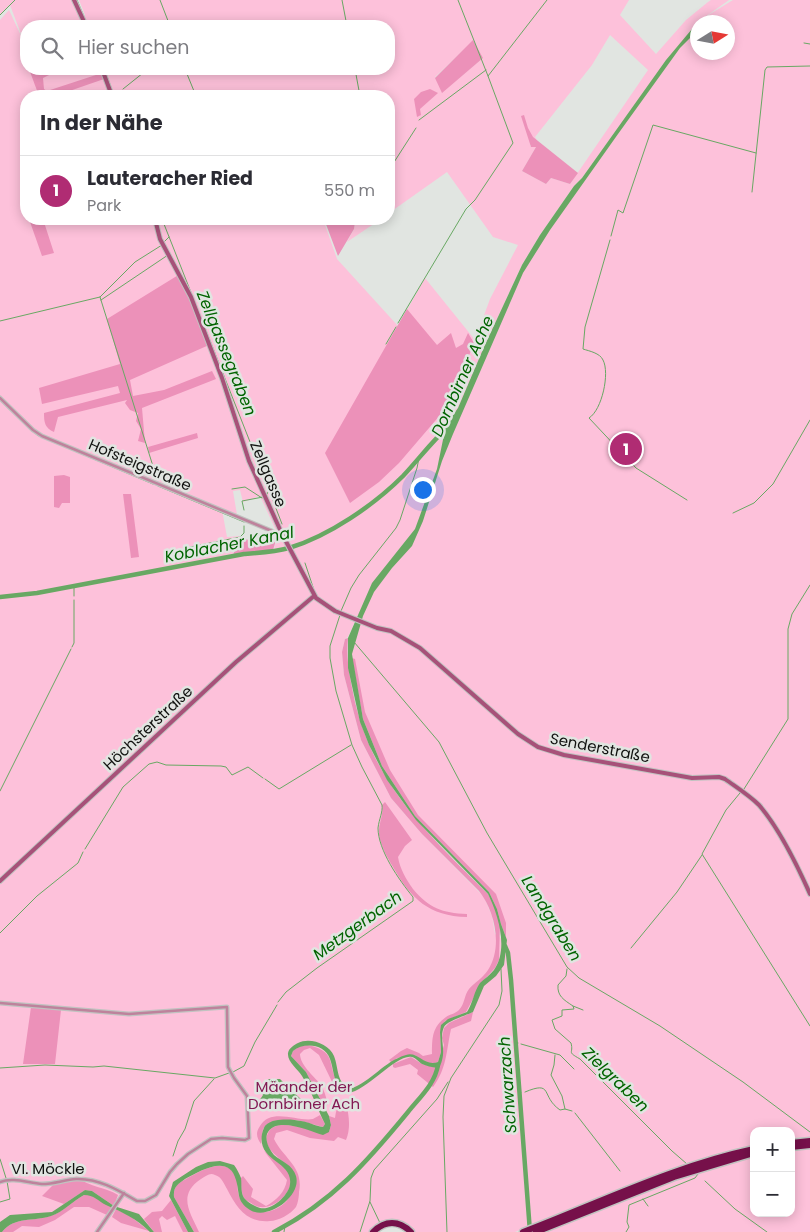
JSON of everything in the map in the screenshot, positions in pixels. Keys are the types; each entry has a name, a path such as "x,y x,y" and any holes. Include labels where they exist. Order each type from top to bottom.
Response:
{"highway":[{"path":"795,1143 810,1141"},
{"path":"795,1147 810,1145"},
{"path":"535,1230 672,1173 750,1150"},
{"path":"524,1232 535,1230 674,1178 750,1154"},
{"path":"373,1232 378,1227 387,1223 411,1232"},
{"path":"378,1232 388,1226 403,1229"}],"main road":[{"path":"74,0 83,20"},
{"path":"104,75 110,90"},
{"name":"Zellgasse","path":"156,225 160,239 191,296 222,378 248,461 282,534 314,596"},
{"name":"Senderstraße","path":"314,596 342,614 393,632 420,648 518,734 538,747 564,755 692,778 720,777 724,779 753,800 766,814 810,894"},
{"name":"Höchsterstraße","path":"0,881 236,662 314,596"}],"street":[{"name":"Hofsteigstraße","path":"0,398 33,430 42,436 282,534"},
{"name":"VI. Möckle","path":"0,1003 129,1014 227,1008 228,1067 247,1096 249,1138 245,1140 211,1139 188,1154 177,1164 158,1193 145,1201 139,1201 104,1184 88,1180 73,1180 55,1184 11,1180 0,1182"},
{"path":"96,1232 124,1193"}],"green space":[{"name":"Mäander der Dornbirner Ach","path":"0,0 74,0 82,18 85,15 79,0 629,0 620,15 656,54 690,17 690,31 687,35 690,32 690,60 735,60 735,15 709,15 710,14 733,0 810,0 810,1137 795,1138 795,1127 750,1127 750,1146 659,1175 515,1232 412,1232 397,1222 386,1222 376,1227 372,1232 0,1232 0,882 202,695 274,630 314,597 312,596 271,630 192,700 0,879 0,20 9,10 20,33 20,75 395,75 395,20 20,20 20,31 10,5 0,15","holes":["610,35 648,70 570,184 551,178 546,184 522,171 536,147 530,146 534,138 538,142 535,137 592,65","473,41 483,58 442,92 435,77","674,51 524,266 467,397 449,429 446,428 458,408 522,265 540,235","240,490 243,502 260,496 278,535 274,549 233,554 240,536 227,537 222,510 237,515 233,491","358,615 362,617 352,649 352,662 363,719 382,766 415,816 489,892 494,902 501,938 495,934 492,916 484,897 422,834 391,798 361,740 344,675 342,652 345,639 348,637"]},
{"path":"711,0 729,0 708,15 692,15"},
{"path":"355,225 372,225 347,242"},
{"path":"810,1149 810,1232 543,1232 669,1182 750,1157 750,1217 795,1217 795,1150"}],"shaded area":[{"path":"690,31 690,38 680,48 618,134 550,230 523,273 442,461 423,521 412,546 374,592 363,616 352,654 363,719 382,766 415,816 489,892 497,909 507,940 504,965 496,976 484,986 473,1012 453,1020 444,1027 442,1032 443,1057 438,1070 437,1068 422,1064 412,1057 406,1057 390,1066 356,1091 348,1093 339,1086 330,1059 324,1050 314,1046 303,1046 293,1051 291,1056 306,1072 329,1116 331,1125 329,1132 323,1135 285,1125 271,1128 267,1134 269,1148 274,1155 292,1169 296,1176 296,1184 294,1191 282,1205 266,1212 257,1213 242,1203 236,1180 227,1167 213,1166 185,1179 175,1188 174,1197 194,1232 188,1232 169,1196 173,1182 196,1167 208,1162 220,1161 234,1165 241,1178 244,1198 258,1207 265,1208 275,1205 287,1193 290,1184 289,1176 286,1170 269,1156 265,1150 262,1143 264,1127 270,1122 284,1120 293,1120 323,1127 325,1124 305,1081 289,1059 288,1053 292,1047 303,1041 313,1041 324,1045 334,1056 342,1083 350,1089 365,1082 391,1062 406,1055 414,1055 433,1063 438,1062 441,1052 441,1025 448,1019 467,1012 478,986 494,970 498,962 501,952 500,932 495,911 488,894 416,820 387,780 369,745 360,722 348,668 348,638 372,583 415,529 437,469 446,425 458,408 522,265 574,186 582,178 666,60"},
{"path":"473,40 483,58 442,93 435,78"},
{"path":"31,75 49,75 43,78 46,90 37,90"},
{"path":"96,75 103,75 104,79 72,90 50,90"},
{"path":"430,89 438,93 420,109 421,115 417,117 414,99 421,92"},
{"path":"524,115 533,137 578,173 570,184 551,178 546,184 522,171 536,147 531,147 521,116"},
{"path":"31,225 45,225 54,253 42,256"},
{"path":"326,225 355,225 354,229 338,256"},
{"path":"180,274 209,345 130,380 133,396 164,390 212,371 216,379 142,408 145,443 138,441 141,429 136,421 138,413 130,410 125,403 127,400 58,417 54,432 49,429 45,422 44,413 120,393 118,386 42,404 39,388 120,364 107,319"},
{"path":"407,309 437,345 451,333 456,348 463,344 468,333 474,343 456,388 441,414 399,463 379,482 350,503 325,453"},
{"path":"197,433 198,438 149,453 148,447"},
{"path":"64,475 70,477 70,503 62,503 59,508 54,507 54,476"},
{"path":"123,494 131,494 139,557 131,558"},
{"path":"240,536 249,540 277,537 273,550 233,555"},
{"path":"348,638 348,663 355,702 364,732 376,759 390,784 425,829 488,894 495,907 500,924 499,960 495,968 482,982 466,1012 445,1021 440,1032 441,1052 438,1062 434,1063 425,1062 415,1055 397,1058 392,1063 389,1060 407,1048 423,1056 432,1054 435,1029 446,1017 459,1010 469,989 484,975 493,961 496,940 493,919 485,899 479,891 422,834 391,798 361,740 344,675 342,652 345,639"},
{"path":"352,658 355,659 365,712 390,770 418,815 496,894 506,923 506,937 489,892 415,816 382,766 363,719"},
{"path":"385,802 412,840 405,846 398,857 400,866 413,889 431,905 443,911 467,914 467,917 454,916 432,909 422,904 407,888 389,859 380,839 382,805"},
{"path":"31,1007 61,1010 55,1064 23,1064"},
{"path":"473,1012 471,1021 451,1029 444,1066 433,1087 417,1074 418,1070 410,1064 393,1067 393,1064 411,1057 422,1064 437,1068 444,1045 442,1038 444,1028 449,1023"},
{"path":"308,1045 325,1052 329,1057 337,1081 343,1089 340,1092 336,1090 319,1055 310,1048 300,1054 305,1066 323,1088 328,1104 325,1108 306,1072 291,1056 293,1051 299,1046"},
{"path":"269,1079 280,1079 306,1104 309,1111 282,1105 258,1109 255,1107 263,1095 260,1091 261,1085"},
{"path":"346,1103 349,1131 346,1140 338,1137 334,1141 310,1138 287,1130 276,1133 274,1139 299,1176 298,1202 291,1212 273,1221 255,1220 248,1217 239,1208 221,1179 210,1174 194,1185 189,1191 187,1198 189,1211 199,1232 194,1232 174,1197 174,1191 178,1184 214,1166 228,1167 237,1180 239,1197 247,1207 260,1212 268,1212 275,1209 286,1201 294,1188 296,1178 292,1170 271,1151 266,1139 269,1131 276,1126 286,1125 329,1132 331,1125 329,1116 335,1118 338,1108"},
{"path":"320,1115 325,1124 323,1127 297,1120 286,1120 267,1124 263,1129 261,1144 258,1138 257,1131 260,1126 271,1117 285,1116 313,1119"},
{"path":"264,1151 288,1171 291,1178 287,1192 282,1198 269,1206 261,1207 254,1205 244,1198 241,1178 243,1176 253,1189 251,1197 266,1206 280,1195 287,1180"},
{"path":"78,1178 118,1195 114,1206 92,1191 85,1190 64,1204 42,1196 55,1183"},
{"path":"85,1190 92,1191 114,1206 139,1214 154,1232 150,1232 124,1213 93,1197 84,1195 51,1216 18,1221 0,1232 0,1222 10,1215 52,1212"},
{"path":"84,1195 91,1195 113,1207 107,1215 89,1207 74,1207 55,1220 39,1227 22,1226 13,1232 2,1232 18,1221 44,1218 55,1214"},
{"path":"171,1200 188,1232 183,1232 175,1216 167,1220 162,1216 159,1219 162,1232 154,1232 144,1219 152,1212 162,1211"},
{"path":"116,1209 130,1216 149,1231 121,1223 112,1217"}],"waterway":[{"path":"0,15 15,0"},
{"name":"Zellgassegraben","path":"77,0 85,19"},
{"path":"160,0 168,20"},
{"path":"342,0 346,20"},
{"path":"458,0 488,76"},
{"path":"398,323 466,209 475,200 513,143 488,76 547,0"},
{"path":"804,43 810,44"},
{"path":"752,192 765,70 767,67 810,66"},
{"path":"419,120 486,70"},
{"path":"123,89 140,75"},
{"path":"187,75 194,90"},
{"path":"356,75 359,90"},
{"name":"Zellgassegraben","path":"107,76 112,90"},
{"path":"611,236 618,210 623,213 653,125 756,153"},
{"path":"395,161 416,128"},
{"name":"Zellgassegraben","path":"164,225 269,490 267,494"},
{"name":"Zellgassegraben","path":"164,242 169,237"},
{"path":"610,240 585,327 583,349 602,358 606,373 601,400 594,414 589,418 636,468 687,500"},
{"path":"0,321 100,297 135,262 162,245"},
{"path":"101,300 168,255"},
{"path":"100,297 157,479"},
{"path":"386,344 396,327"},
{"path":"13,412 37,435 153,484"},
{"path":"733,513 754,503 773,484 810,420"},
{"name":"Koblacher Kanal","path":"0,597 37,593 244,554 289,548 304,543 335,528 379,498 403,476 450,425"},
{"path":"341,611 359,575 396,528 419,458"},
{"path":"158,486 244,522"},
{"path":"232,489 245,487 262,498"},
{"name":"Landgraben","path":"244,510 242,501 263,497"},
{"path":"272,498 282,524"},
{"name":"Landgraben","path":"190,547 240,537 244,533 244,526"},
{"path":"305,563 315,593"},
{"path":"744,789 788,719 788,629 792,614 810,585"},
{"path":"74,587 74,596"},
{"path":"72,647 74,643 74,600"},
{"name":"Metzgerbach","path":"278,1002 286,992 317,968 413,901 413,897 385,855 378,828 382,805 352,745 336,691 330,658 330,646 340,615"},
{"name":"Landgraben","path":"354,642 439,742 487,833 567,967 579,978 660,1026 743,1082 810,1132"},
{"path":"0,791 71,649"},
{"path":"265,779 279,789 351,745"},
{"path":"85,849 123,787 149,764 157,762 166,765 221,766 226,767 232,775 248,767 263,778"},
{"path":"740,793 726,810 702,854 810,1026"},
{"path":"0,933 37,896 78,863 83,852"},
{"path":"631,948 677,892 702,855"},
{"name":"Schwarzach","path":"505,946 508,953 511,980 530,1232"},
{"path":"447,1232 444,1096 451,1078 499,1005 502,991 501,969"},
{"name":"Zielgraben","path":"567,969 566,976 558,985 558,989 562,997 574,1009 562,1010 562,1016 552,1020 555,1029 571,1043 573,1055 580,1059 687,1164"},
{"name":"Metzgerbach","path":"233,1072 244,1066 255,1042 277,1005"},
{"path":"573,1006 583,1010"},
{"path":"521,1044 560,1055 574,1069"},
{"path":"555,1055 551,1075 562,1096 565,1109"},
{"name":"Metzgerbach","path":"0,1068 45,1065 104,1066 215,1078 229,1073"},
{"path":"274,1232 314,1208 363,1164 426,1090 434,1078 438,1065"},
{"path":"173,1156 178,1141 185,1129 194,1101 214,1079"},
{"path":"360,1232 370,1201 371,1178 374,1170 437,1099 448,1082"},
{"path":"525,1092 540,1088 544,1089 550,1100 560,1110 572,1111"},
{"path":"575,1113 620,1171"},
{"path":"0,1159 6,1178"},
{"path":"626,1232 629,1227 627,1222 629,1205 695,1178 698,1174"},
{"path":"0,1202 10,1199 7,1181"},
{"name":"Zielgraben","path":"705,1181 735,1209 767,1232"},
{"path":"643,1199 648,1206"},
{"path":"370,1202 380,1223"},
{"path":"284,1232 285,1226"}],"place":[{"name":"Lauteracher Ried","path":"626,449"}],"water label":[{"name":"Dornbirner Ache","path":"462,376"}]}
